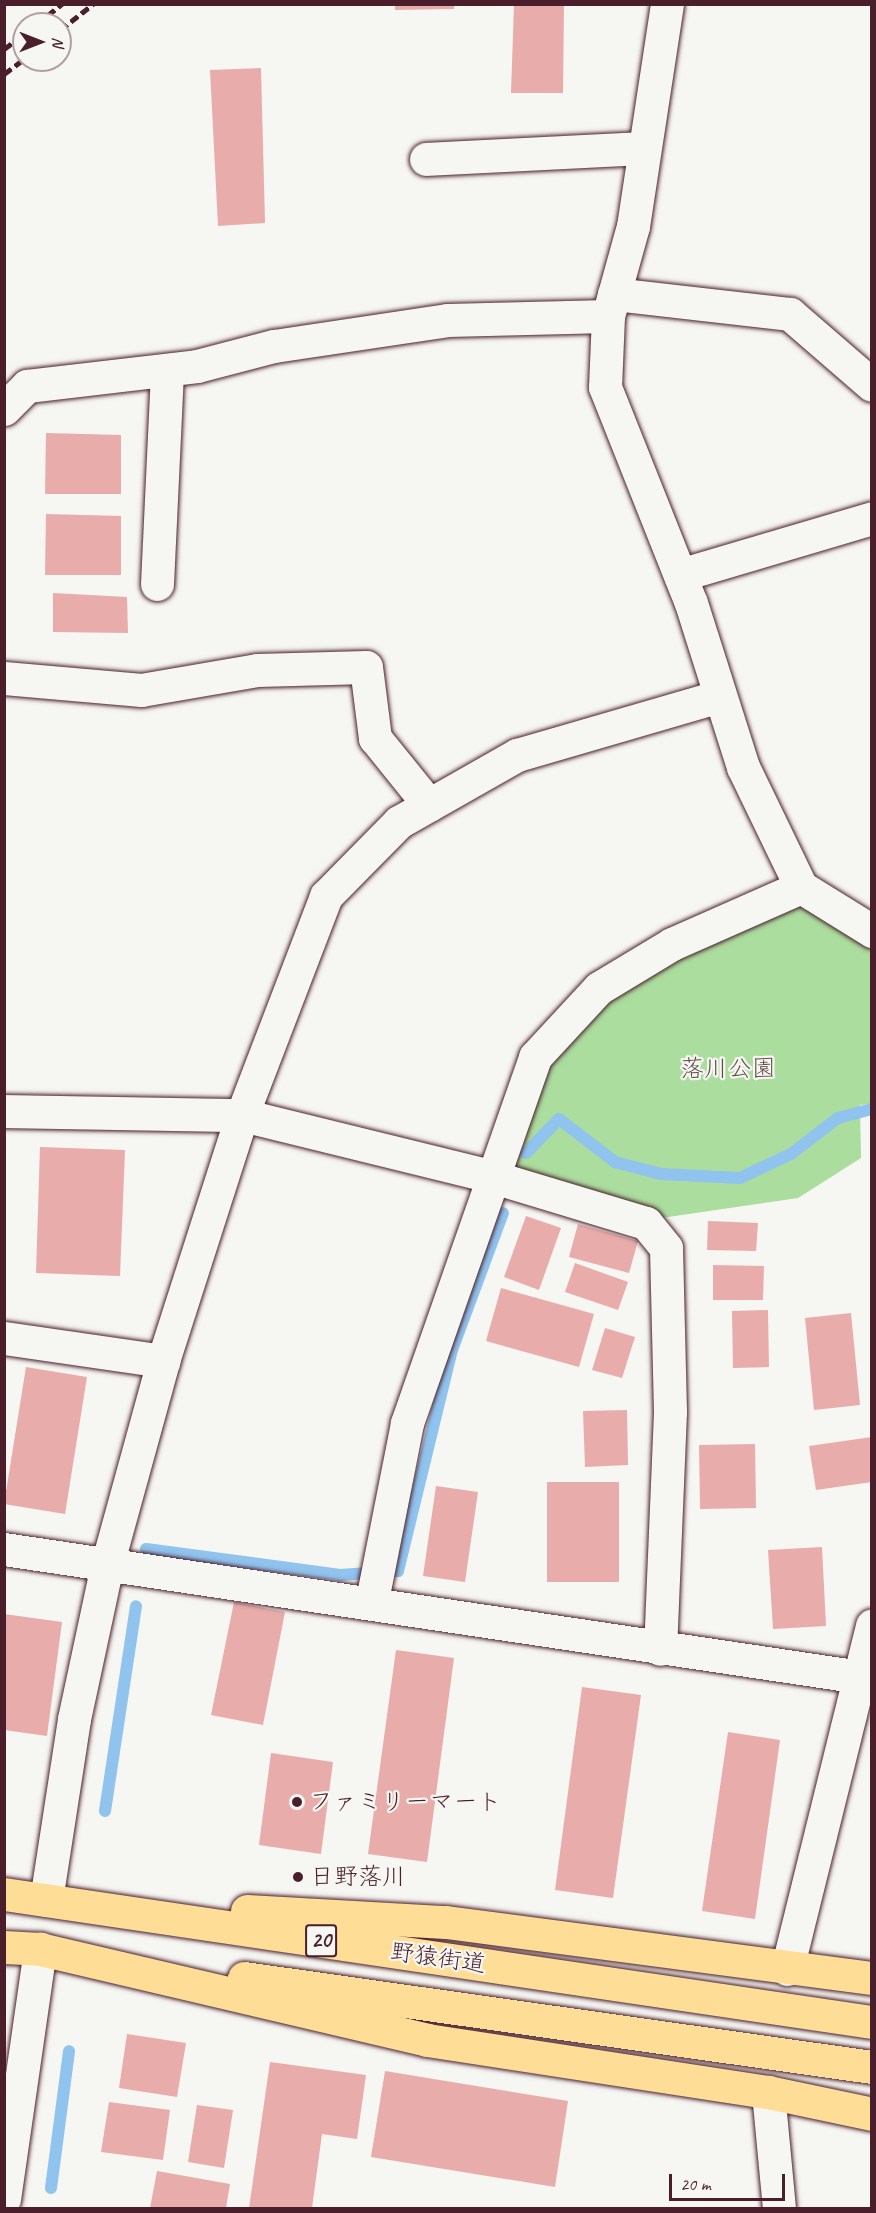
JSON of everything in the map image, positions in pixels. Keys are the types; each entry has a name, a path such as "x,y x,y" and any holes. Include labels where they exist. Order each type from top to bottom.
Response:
{"main road":[{"name":"野猿街道","path":"4,1892 872,2022"},
{"path":"46,1900 446,1922 787,1969 872,1978"},
{"name":"20","path":"4,1945 40,1949"},
{"name":"野猿街道","path":"40,1949 872,2067"},
{"path":"40,1949 427,2040 768,2092 872,2114"}],"street":[{"path":"668,4 642,148 633,226 611,305 605,387 680,575 743,767 801,887 872,931"},
{"path":"426,159 642,148"},
{"path":"4,408 27,386 166,370 274,346 447,320 611,305 790,314 872,385"},
{"path":"157,584 166,370"},
{"path":"680,575 872,518"},
{"path":"4,678 141,690 257,670 366,667 375,738 429,805"},
{"path":"46,1900 74,1719 107,1564 163,1361 242,1115 326,896 399,822 517,755 720,696"},
{"path":"373,1596 407,1423 490,1176 535,1057 599,988 672,944 801,887"},
{"path":"4,1111 242,1115 490,1176 646,1223 666,1248 670,1412 660,1649"},
{"path":"4,1338 163,1361"},
{"path":"4,1550 373,1596 660,1649 860,1677"},
{"path":"787,1969 872,1625"},
{"path":"4,2199 40,1949"},
{"path":"768,2092 779,2208"}],"green space":[{"name":"落川公園","path":"801,887 871,931 872,1104 860,1105 861,1158 798,1198 661,1218 490,1176 535,1057 599,988"}],"building":[{"path":"395,4 454,4 454,9 395,10"},
{"path":"514,4 564,4 563,93 511,93"},
{"path":"261,68 265,223 218,226 210,70"},
{"path":"46,433 121,435 121,494 45,494"},
{"path":"46,514 121,516 121,575 45,575"},
{"path":"53,593 127,597 128,633 53,632"},
{"path":"40,1147 125,1150 120,1276 36,1273"},
{"path":"526,1216 561,1228 539,1290 504,1277"},
{"path":"708,1221 758,1223 756,1251 707,1250"},
{"path":"578,1224 638,1241 629,1273 569,1257"},
{"path":"575,1263 628,1282 618,1310 565,1292"},
{"path":"713,1265 764,1266 763,1300 713,1300"},
{"path":"501,1288 594,1314 579,1367 486,1341"},
{"path":"768,1310 769,1367 733,1368 732,1311"},
{"path":"851,1313 860,1405 814,1410 805,1318"},
{"path":"605,1328 635,1337 622,1378 592,1370"},
{"path":"26,1367 87,1377 65,1514 4,1504"},
{"path":"627,1410 628,1465 585,1467 583,1411"},
{"path":"872,1437 872,1482 816,1490 809,1446"},
{"path":"755,1444 756,1508 700,1509 699,1445"},
{"path":"547,1482 619,1482 619,1582 547,1582"},
{"path":"436,1486 478,1492 465,1582 423,1576"},
{"path":"822,1547 826,1626 773,1629 768,1550"},
{"path":"234,1602 285,1612 263,1725 211,1715"},
{"path":"4,1614 62,1622 47,1736 4,1730"},
{"path":"396,1650 454,1658 427,1862 368,1854"},
{"path":"582,1687 641,1695 613,1898 555,1890"},
{"path":"728,1732 780,1740 755,1919 702,1911"},
{"path":"271,1753 333,1762 321,1854 259,1845"},
{"path":"127,2034 186,2043 177,2097 119,2088"},
{"path":"270,2062 366,2075 357,2139 322,2134 312,2208 249,2208"},
{"path":"385,2071 568,2101 555,2187 371,2157"},
{"path":"109,2102 170,2110 163,2160 101,2152"},
{"path":"197,2105 233,2110 224,2168 188,2162"},
{"path":"157,2171 230,2184 226,2208 150,2208"}],"waterway":[{"path":"526,1153 559,1119 615,1162 661,1174 740,1178 791,1154 838,1118 872,1109"},
{"path":"146,1549 340,1575 398,1571 452,1350 503,1213"},
{"path":"105,1811 136,1606"},
{"path":"51,2188 69,2051"}],"railway":[{"path":"52,12 62,4"},
{"path":"72,21 93,4"},
{"path":"4,49 12,43"},
{"path":"4,74 12,68"}],"place":[{"name":"ファミリーマート","path":"297,1802"},
{"name":"日野落川","path":"298,1877"}]}
